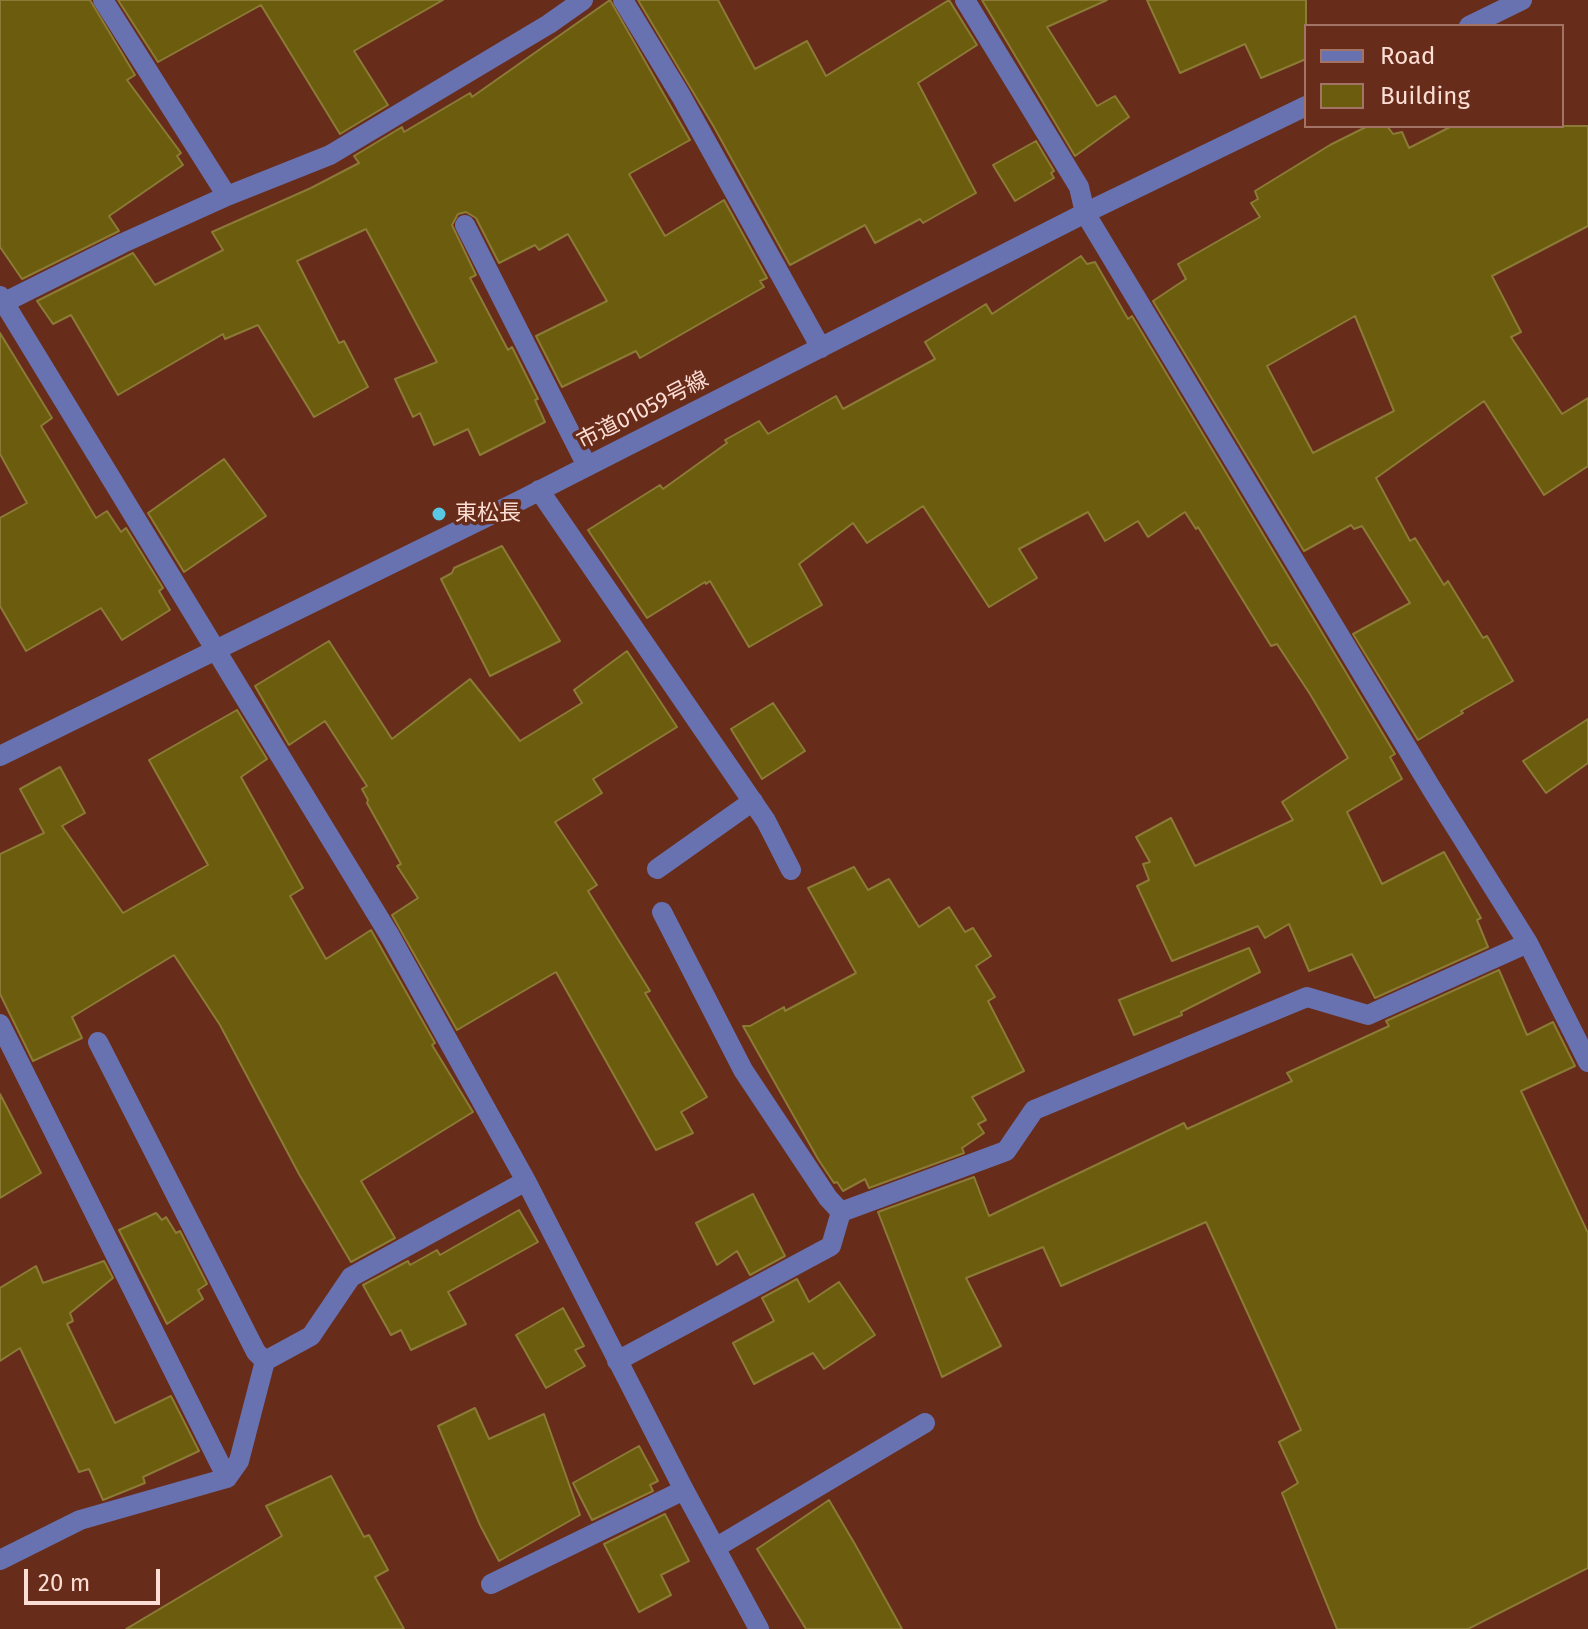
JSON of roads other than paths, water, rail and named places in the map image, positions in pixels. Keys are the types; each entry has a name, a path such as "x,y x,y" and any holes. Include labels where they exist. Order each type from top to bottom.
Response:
{"street":[{"path":"103,0 227,196"},
{"path":"583,0 549,24 330,155 227,196 2,299 390,936 526,1181 684,1490 759,1629"},
{"path":"623,0 681,96 821,348"},
{"path":"965,0 1079,187 1085,213 1528,943 1588,1062"},
{"path":"1473,24 1522,0"},
{"name":"市道01059号線","path":"0,756 587,466 1085,213 1304,107"},
{"path":"465,225 587,466"},
{"path":"539,490 753,801 791,870"},
{"path":"657,869 753,801"},
{"path":"662,912 743,1070 841,1212"},
{"path":"841,1212 1006,1151 1034,1110 1307,997 1368,1015 1528,943"},
{"path":"0,1024 227,1478"},
{"path":"98,1042 256,1352 265,1361"},
{"path":"0,1560 80,1520 227,1478 239,1461 265,1361 311,1336 351,1277 526,1181"},
{"path":"617,1361 831,1246 841,1212"},
{"path":"715,1548 925,1423"},
{"path":"491,1584 684,1490"}],"place":[{"name":"東松長","path":"439,514"}]}
